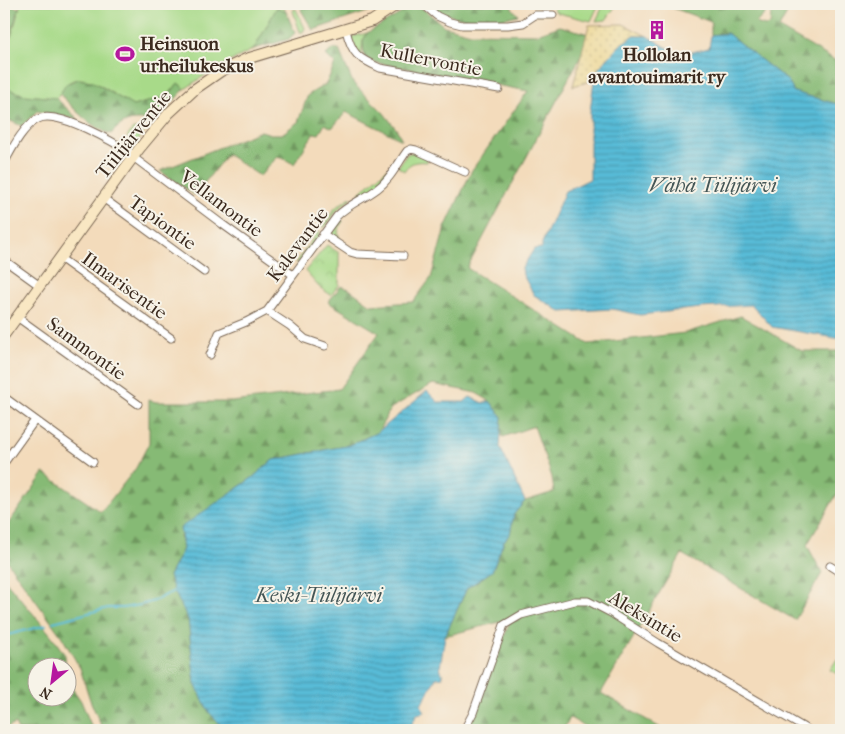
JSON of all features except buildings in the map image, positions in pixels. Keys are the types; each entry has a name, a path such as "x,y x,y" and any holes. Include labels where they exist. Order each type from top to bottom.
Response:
{"street":[{"name":"Tiilijärventie","path":"4,335 134,156 169,113 195,89 215,75 246,58 372,21 398,4"},
{"path":"423,4 437,16 462,25 508,25 523,23 535,15 553,15"},
{"name":"Kullervontie","path":"346,30 355,54 363,61 380,68 499,89"},
{"name":"Vellamontie","path":"4,160 31,124 40,118 50,117 67,121 114,142 222,224 293,274"},
{"name":"Kalevantie","path":"210,355 220,334 267,311 323,234 344,209 384,183 407,151 411,149 465,172"},
{"name":"Tapiontie","path":"103,198 204,272"},
{"path":"323,234 350,252 357,254 403,256"},
{"name":"Ilmarisentie","path":"60,258 171,338"},
{"path":"4,260 40,286"},
{"path":"267,311 305,339 325,346"},
{"name":"Sammontie","path":"17,317 138,404"},
{"path":"4,397 93,462"},
{"path":"4,463 35,420"},
{"path":"830,566 841,573"},
{"name":"Aleksintie","path":"464,730 473,713 504,625 521,615 575,601 588,601 808,730"}],"green space":[{"path":"4,4 19,8 10,37 4,41"},
{"name":"Heinsuon urheilukeskus","path":"18,4 282,4 286,12 277,8 254,49 208,73 185,89 178,83 168,96 133,106 100,85 82,79 73,80 66,85 56,98 24,95 4,87 4,41 11,37 20,6"},
{"path":"304,4 382,4 373,10 313,30 301,10"},
{"path":"417,4 444,26 471,33 537,34 560,26 592,35 467,268 588,344 685,333 741,316 802,351 841,351 841,495 837,494 807,545 822,573 795,620 682,554 601,693 664,730 591,730 570,718 563,730 467,730 511,619 445,636 467,588 492,571 504,541 510,534 514,514 525,501 554,492 552,477 534,426 503,437 500,431 502,417 490,401 476,393 433,384 391,408 378,432 350,445 273,460 252,478 223,498 180,536 183,549 169,576 188,619 195,684 209,712 219,721 224,730 103,730 78,665 78,656 73,656 62,637 4,557 4,530 44,473 101,512 136,468 149,443 149,400 156,402 232,402 339,389 379,333 328,302 341,286 349,289 371,305 413,302 431,278 445,228 472,170 528,91 372,62 364,57 363,41 367,33"},
{"path":"431,4 509,4 518,15 493,20 467,19 449,15 435,9"},
{"path":"553,4 599,4 591,21 558,13 554,10"},
{"path":"604,4 617,4 606,20 596,21"},
{"path":"668,4 749,4 766,13 756,23 765,26 770,25 771,14 777,4 792,4 779,28 841,64 841,105 794,92 788,81 727,33 711,35 711,22 673,8"},
{"path":"277,7 286,12 295,33 289,39 254,49"},
{"path":"294,9 296,9 305,28 303,32 300,32"},
{"path":"367,33 363,41 361,56 356,50 351,37"},
{"path":"333,49 339,50 353,83 383,112 402,140 346,112 332,128 325,124 319,134 314,133 294,164 278,156 260,176 227,154 195,195 160,171 261,131 271,134 282,134 298,122 308,95 326,84 335,64 326,55"},
{"path":"78,79 92,81 133,106 168,96 178,83 185,89 154,121 125,122 111,134 90,123 60,94 66,84"},
{"path":"4,87 25,95 56,98 79,120 37,111 22,126 4,118"},
{"path":"133,129 146,130 135,144 127,137"},
{"path":"413,152 428,159 427,162 414,163 404,171 398,167 407,154"},
{"path":"387,169 391,171 381,182 372,189 359,194 360,192"},
{"path":"349,198 352,198 339,208 325,227 322,227 335,208"},
{"path":"340,218 343,221 338,230 340,240 332,235 331,228"},
{"path":"318,231 320,232 319,236 300,262 296,263"},
{"path":"327,245 339,253 339,285 331,295 319,287 305,271"},
{"path":"4,579 51,635 65,655 28,656 28,706 78,706 78,697 93,730 18,730 15,724 4,729"},
{"path":"837,659 841,661 841,676 830,670"}],"sand":[{"path":"623,24 647,36 633,36 599,68 594,80 573,86 589,25"}],"water":[{"name":"Vähä Tiilijärvi","path":"727,33 788,81 794,92 841,105 841,339 772,327 752,305 700,308 640,315 612,309 561,312 534,295 523,275 522,268 534,249 542,248 542,243 565,191 590,179 590,112 594,80 599,68 621,44 633,36 647,36 680,55 709,48 711,35"},
{"name":"Keski-Tiilijärvi","path":"427,391 438,402 464,402 470,397 483,403 490,401 502,417 500,447 525,501 514,514 510,534 504,541 492,571 467,588 445,636 440,667 443,677 436,678 421,705 425,712 417,714 409,730 229,730 222,727 209,712 195,684 188,619 169,576 183,549 180,528 252,478 273,460 350,445 378,432"}],"waterway":[{"path":"53,622 108,608 140,605 154,601 174,591"},
{"path":"4,636 46,625"}],"place":[{"name":"Hollolan avantouimarit ry","path":"657,30"},
{"name":"Heinsuon urheilukeskus","path":"125,54"}]}
